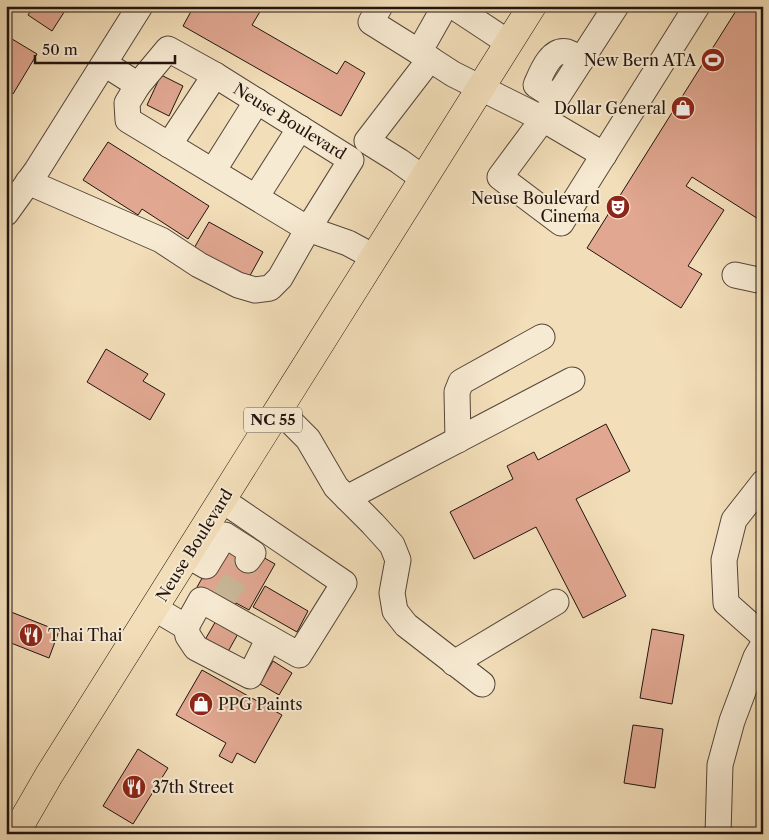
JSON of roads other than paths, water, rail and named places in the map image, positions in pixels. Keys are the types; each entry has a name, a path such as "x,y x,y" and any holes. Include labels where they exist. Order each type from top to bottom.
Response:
{"main road":[{"name":"Neuse Boulevard","path":"24,830 49,775 154,608 201,562 222,500 532,6"}],"street":[{"path":"6,213 105,64 140,6"},
{"path":"380,6 371,22 453,74 543,119 604,155"},
{"path":"424,179 399,161 359,150 425,55 445,6"},
{"path":"453,6 509,43"},
{"path":"616,6 543,119 500,177 561,223 697,6"},
{"name":"Neuse Boulevard","path":"28,182 161,240 199,265 238,285 256,290 270,288 280,278 308,229 359,150 300,128 215,75 168,49 138,84"},
{"path":"105,64 138,84 127,103 128,120 308,229 348,243 374,257"},
{"path":"169,145 215,75"},
{"path":"213,171 257,101"},
{"path":"256,197 300,128"},
{"path":"735,275 763,281"},
{"path":"458,440 457,392 461,382 542,337"},
{"path":"347,498 572,380"},
{"path":"279,410 308,439 336,487 392,545 398,560 392,593 395,611 406,625 482,684"},
{"path":"763,483 734,520 724,560 726,603 763,636"},
{"path":"222,500 344,583 299,655 194,593 201,562 225,535 251,556 267,531"},
{"path":"454,663 556,602"},
{"path":"186,628 213,604"},
{"path":"154,608 186,628 188,636 196,648 250,676 269,638"},
{"path":"718,834 720,765 732,721 756,657 763,645"}],"tunnel":[{"path":"222,601 248,560"}],"place":[{"name":"New Bern ATA","path":"713,60"},
{"name":"Dollar General","path":"683,108"},
{"name":"Neuse Boulevard Cinema","path":"618,207"},
{"name":"Thai Thai","path":"31,635"},
{"name":"PPG Paints","path":"201,704"},
{"name":"37th Street","path":"134,787"}]}
